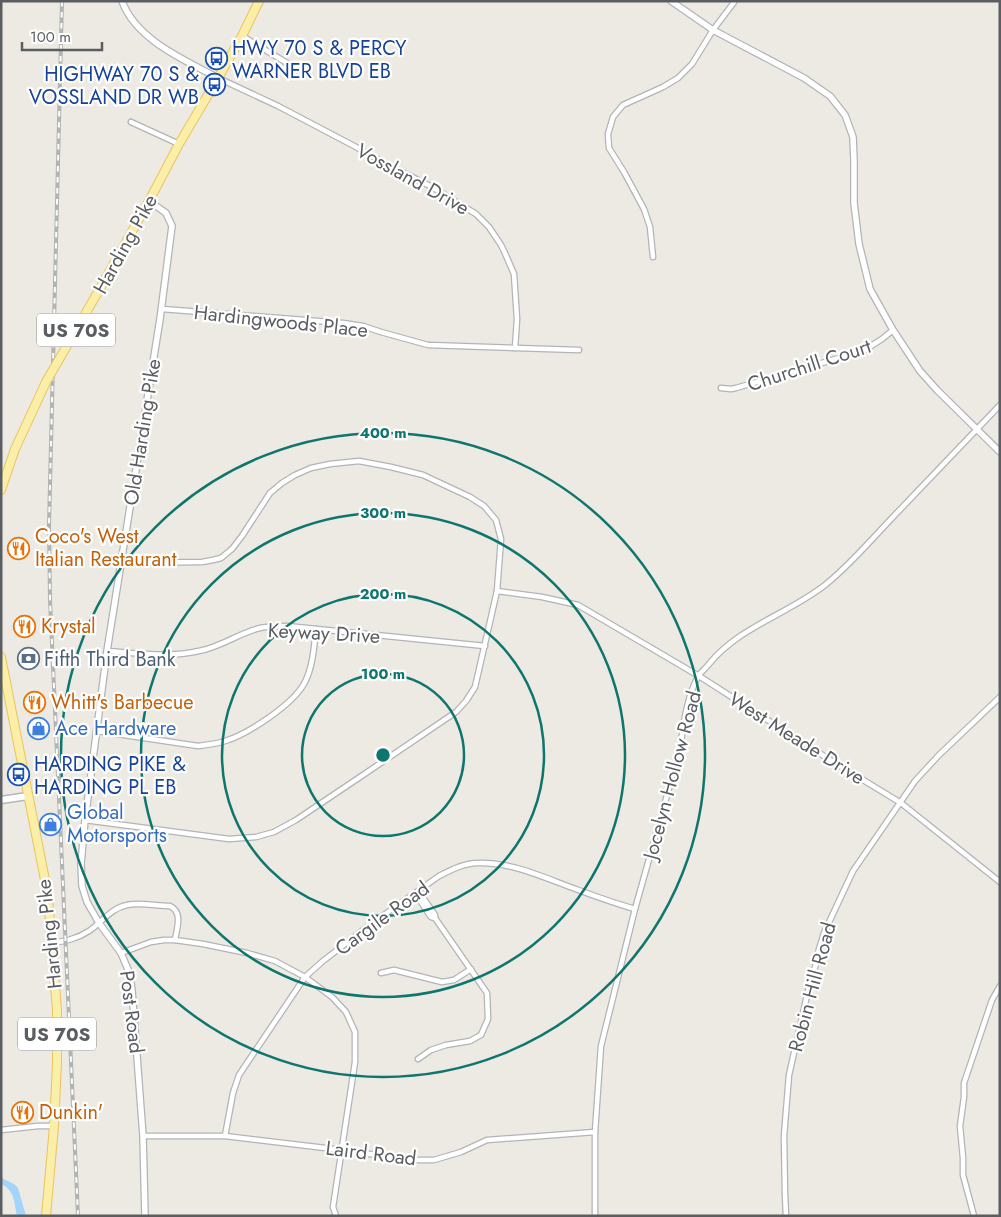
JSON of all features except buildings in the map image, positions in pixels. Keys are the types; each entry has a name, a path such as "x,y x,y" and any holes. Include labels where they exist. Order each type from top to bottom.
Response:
{"main road":[{"name":"Harding Pike","path":"2,486 15,449 46,382 106,278 179,144 242,36 259,1"},
{"name":"Harding Pike","path":"1,657 48,895 52,943 57,1010 56,1063 54,1126 46,1216"},
{"path":"1,800 28,796"}],"street":[{"path":"122,1 126,11 141,30 152,40 218,78"},
{"path":"671,1 713,30 804,78 830,96 845,115 853,137 854,203 859,244 870,289 893,330 920,371 976,430 1000,452"},
{"path":"653,256 650,227 644,209 609,148 608,134 613,117 623,105 678,78 692,64 713,30 735,1"},
{"path":"242,36 287,63"},
{"name":"Vossland Drive","path":"218,78 278,106 432,187 476,214 489,227 504,251 514,274 517,319 515,348"},
{"path":"131,122 179,144"},
{"name":"Old Harding Pike","path":"85,820 107,651 162,309 172,226 166,213 149,201"},
{"name":"Hardingwoods Place","path":"162,309 343,323 363,326 428,345 579,350"},
{"name":"Churchill Court","path":"721,388 736,388 863,351 893,330"},
{"name":"Jocelyn Hollow Road","path":"595,1216 595,1132 601,1046 635,910 678,755 689,699 699,676 726,646 805,599 826,584 864,548 1000,405"},
{"path":"85,820 229,839 256,838 274,832 319,805 456,712 466,701 475,687 497,591 501,539 496,520 484,506 470,496 422,475 359,461 311,468 283,482 270,493 242,536 222,558 202,562 121,562"},
{"name":"West Meade Drive","path":"497,591 578,604 699,676 901,803 1000,882"},
{"name":"Keyway Drive","path":"107,651 162,655 182,654 200,651 260,628 287,626 485,646"},
{"path":"97,731 198,746 227,741 240,735 278,710 290,700 303,684 311,664 316,629"},
{"name":"Robin Hill Road","path":"786,1216 784,1136 789,1074 818,949 832,915 853,871 915,781 939,754 1000,697"},
{"name":"Post Road","path":"85,820 80,864 83,892 99,922 121,953 129,972 132,990 143,1136 145,1216"},
{"name":"Cargile Road","path":"225,1136 233,1093 239,1075 305,977 356,936 439,876 466,864 497,863 533,873 603,900 635,910"},
{"path":"415,893 431,918 435,918 487,993 488,1019 481,1035 470,1042 446,1045 431,1050 418,1059"},
{"path":"52,943 74,939 91,930 112,912 127,904 170,906 174,908 178,917 175,940"},
{"path":"121,953 151,942 175,940 203,944 275,961 305,977 332,997 346,1012 355,1032 355,1062 334,1207 336,1216"},
{"path":"381,973 394,970 442,982 454,980 471,969"},
{"path":"974,1216 963,1175 964,1158 960,1126 964,1083 992,1000 1000,986"},
{"path":"1,1130 54,1126"},
{"name":"Laird Road","path":"143,1136 225,1136 411,1160 434,1160 461,1152 487,1140 595,1132"}],"water":[{"path":"1,1177 18,1188 26,1216 17,1216 13,1197 9,1190 1,1184"}],"railway":[{"path":"62,1 49,525 50,600 78,1216"}],"place":[{"name":"HWY 70 S & PERCY WARNER BLVD EB","path":"216,59"},
{"name":"HIGHWAY 70 S & VOSSLAND DR WB","path":"215,85"},
{"name":"Coco's West Italian Restaurant","path":"19,548"},
{"name":"Krystal","path":"25,626"},
{"name":"Fifth Third Bank","path":"28,659"},
{"name":"Whitt's Barbecue","path":"35,702"},
{"name":"Ace Hardware","path":"39,728"},
{"name":"HARDING PIKE & HARDING PL EB","path":"18,775"},
{"name":"Global Motorsports","path":"51,824"},
{"name":"Dunkin'","path":"23,1112"}]}
